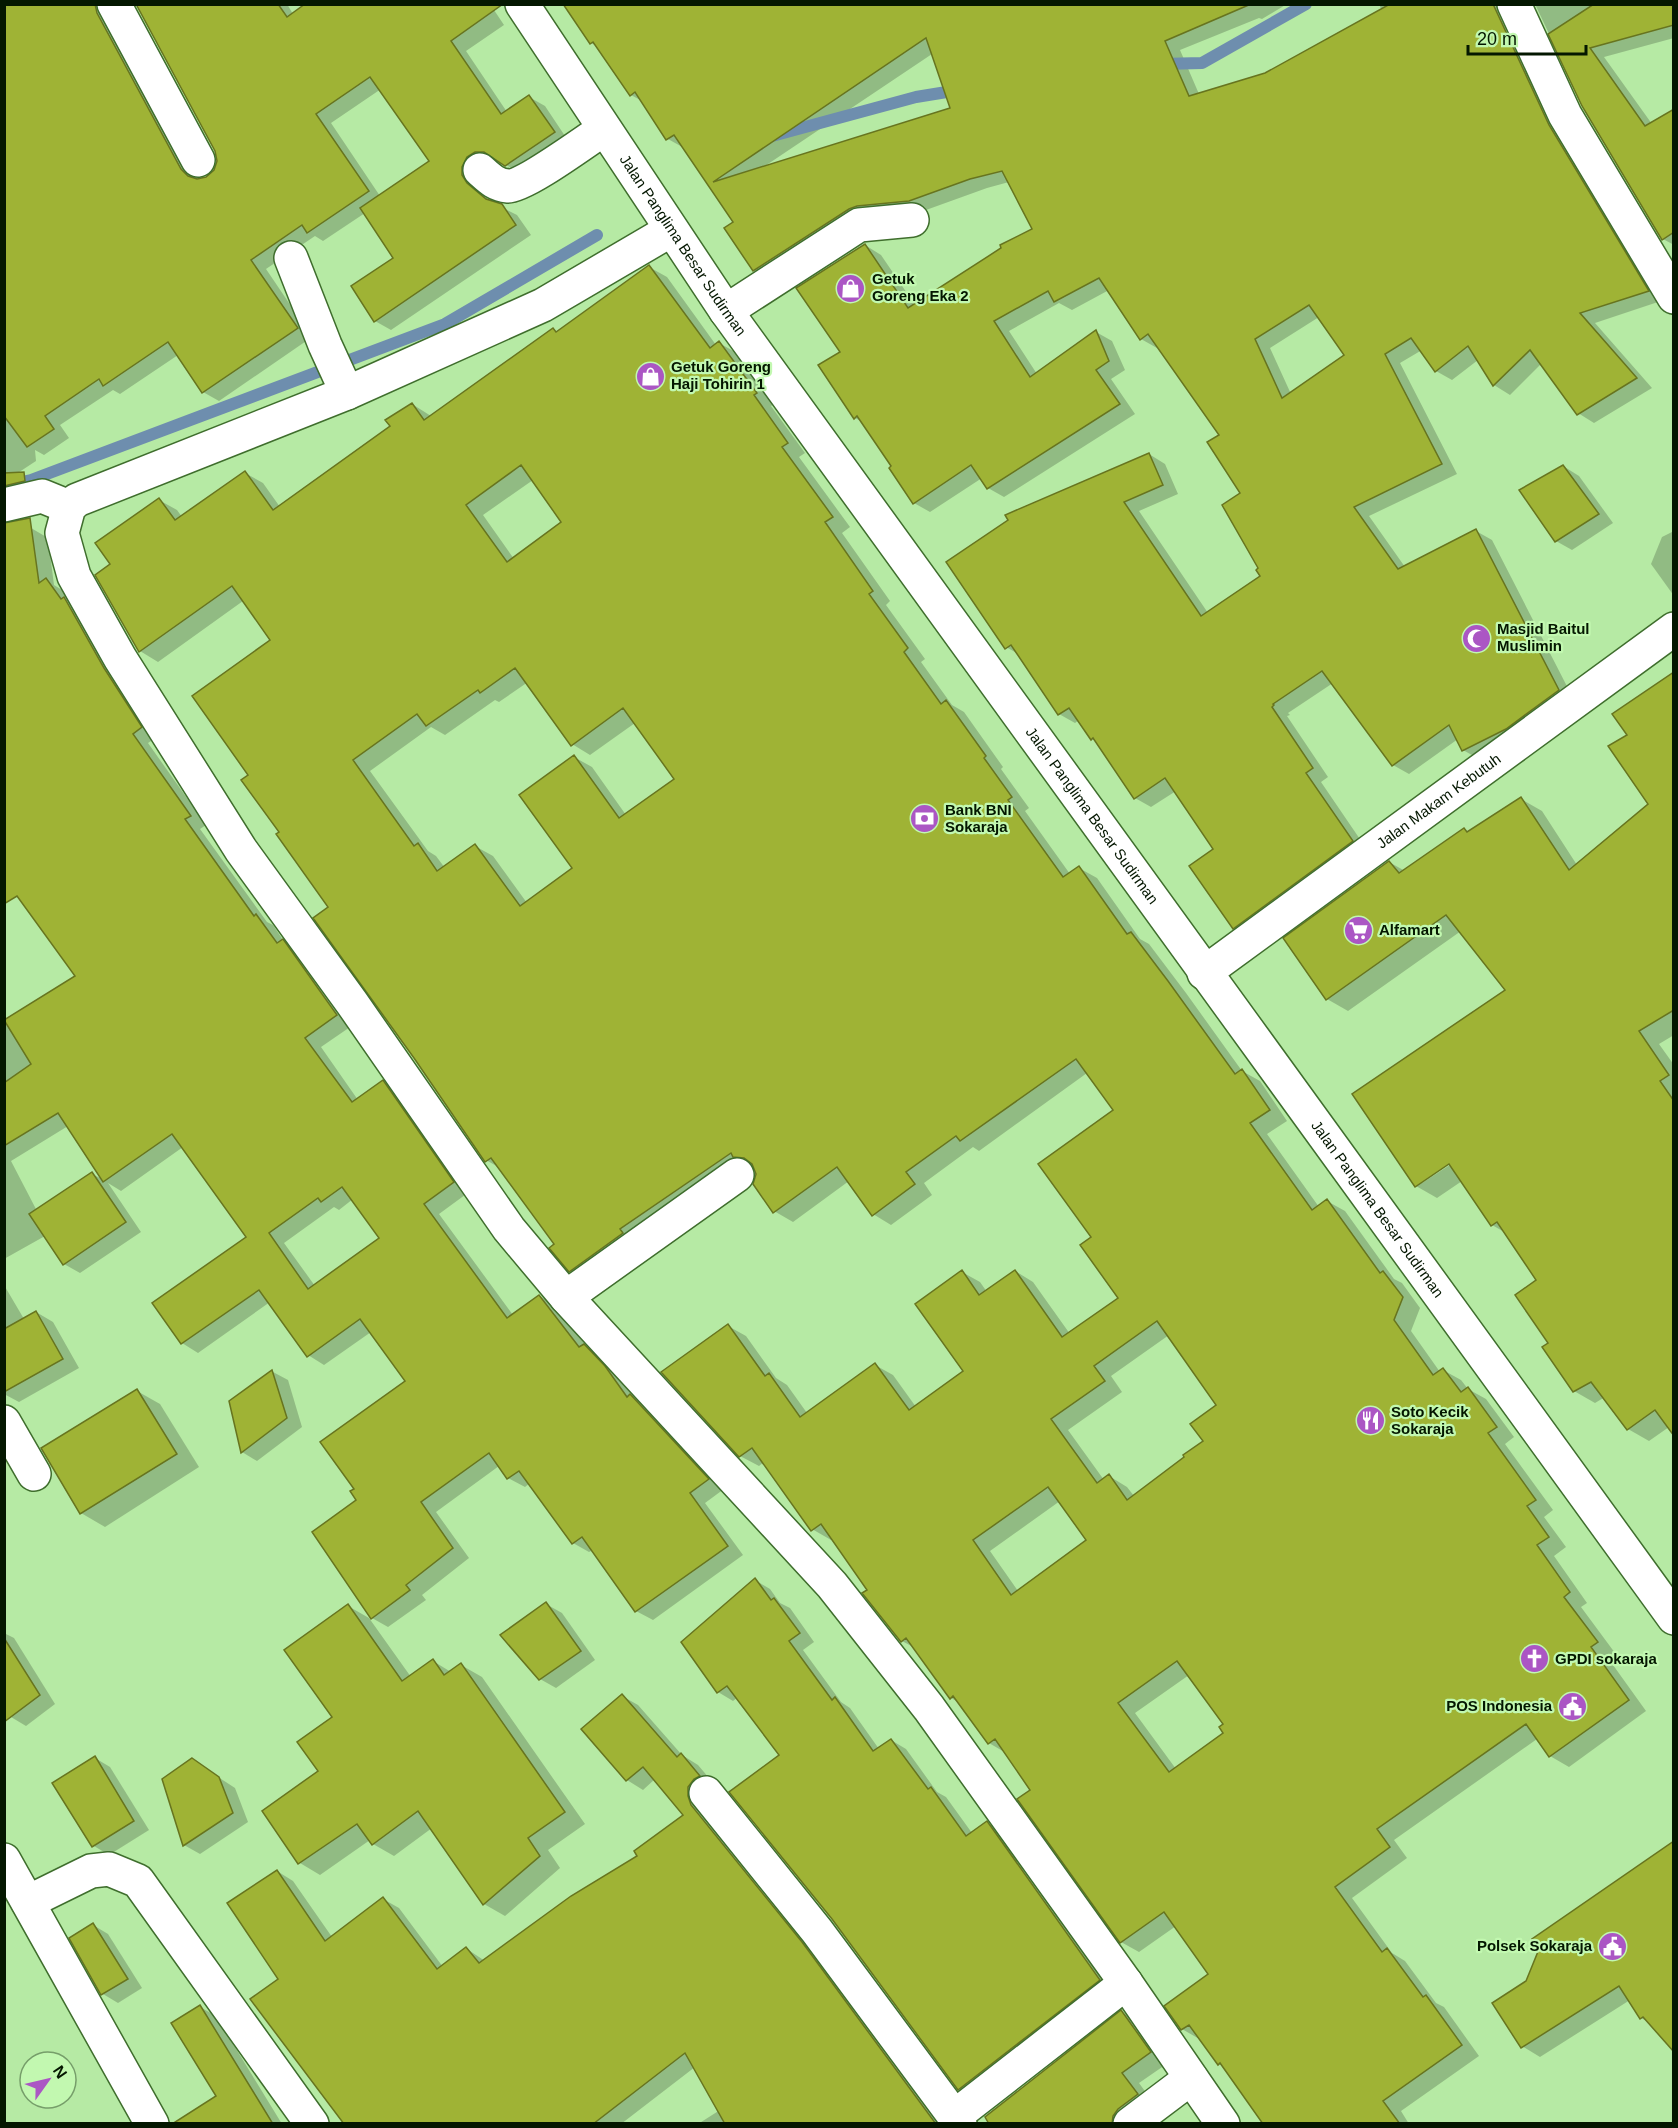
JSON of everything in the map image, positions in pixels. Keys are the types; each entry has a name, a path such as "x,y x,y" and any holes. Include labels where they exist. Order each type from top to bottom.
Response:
{"main road":[{"path":"114,4 198,160"},
{"name":"Jalan Panglima Besar Sudirman","path":"522,4 726,311 1674,1618"},
{"path":"1514,4 1565,115 1674,297"},
{"path":"480,170 495,183 510,186 530,177 604,129"},
{"path":"726,311 859,225 912,220"},
{"path":"671,230 543,305 77,500 69,507 63,533 74,576 120,658 241,850 352,1003 509,1229 566,1297 832,1585 929,1708 1126,1983 1223,2124"},
{"path":"291,258 344,387"},
{"path":"4,505 42,496 69,507"},
{"name":"Jalan Makam Kebutuh","path":"1204,973 1674,629"},
{"path":"566,1297 737,1175"},
{"path":"4,1422 34,1474"},
{"path":"706,1793 817,1931 957,2120 1126,1983"},
{"path":"5,1861 152,2124"},
{"path":"28,1902 91,1870 110,1869 138,1881 312,2124"},
{"path":"1130,2124 1191,2078"}],"building":[{"path":"4,4 95,4 97,13 181,169 188,176 197,179 206,177 214,170 217,161 215,151 136,4 278,4 287,17 305,4 503,4 451,41 501,114 529,95 555,132 505,166 484,152 475,152 467,157 462,167 462,175 467,183 486,199 502,204 516,225 374,322 351,286 393,258 360,208 429,161 370,77 316,114 369,191 307,233 302,225 251,260 298,328 202,393 168,342 103,386 99,379 45,416 54,429 27,447 4,416"},
{"path":"563,4 1251,4 1165,41 1189,96 1265,73 1390,4 1493,4 1549,125 1649,291 1580,313 1637,378 1577,415 1530,350 1493,386 1468,346 1435,372 1411,338 1385,354 1442,464 1354,507 1398,569 1476,529 1559,690 1506,729 1462,751 1449,725 1392,766 1322,671 1273,704 1272,707 1313,768 1306,773 1353,841 1233,929 1189,866 1213,849 1165,778 1134,799 1093,738 1091,740 1069,708 1058,715 1011,645 1005,649 946,562 1008,520 1005,515 1149,453 1163,485 1124,502 1201,616 1260,576 1256,570 1258,568 1222,505 1240,493 1207,442 1219,435 1148,334 1140,340 1099,278 1054,302 1048,291 994,321 1030,377 1096,330 1109,361 1096,370 1120,404 987,489 971,465 913,504 889,468 891,466 857,416 854,419 818,365 840,352 796,288 865,244 908,308 1001,248 1000,245 1032,229 1002,171 970,179 909,201 857,206 849,209 753,271 724,228 733,222 674,135 666,140 635,92 630,96 593,42 590,44","holes":["926,38 950,108 713,182","1309,305 1344,355 1282,398 1255,339"]},
{"path":"1594,4 1674,4 1674,25 1590,48 1645,126 1674,109 1674,232 1662,240 1582,106 1548,34"},
{"path":"649,265 710,348 719,341 757,393 754,395 788,443 782,447 833,517 825,522 873,591 869,594 908,648 904,652 941,704 946,700 986,756 984,758 1012,797 1008,800 1063,877 1079,866 1127,934 1131,932 1235,1074 1242,1069 1270,1110 1250,1123 1312,1210 1327,1199 1380,1273 1383,1271 1403,1297 1394,1320 1433,1375 1443,1368 1461,1392 1468,1387 1497,1427 1488,1433 1536,1500 1527,1506 1549,1537 1537,1545 1570,1592 1564,1597 1598,1642 1591,1647 1629,1700 1549,1757 1526,1724 1377,1829 1390,1847 1335,1887 1382,1952 1387,1948 1423,1997 1426,1995 1462,2045 1383,2101 1400,2124 1263,2124 1220,2063 1218,2065 1189,2025 1181,2030 1164,2006 1208,1974 1164,1912 1120,1943 1017,1799 1030,1790 995,1739 988,1744 953,1696 950,1699 906,1638 901,1642 862,1593 867,1590 821,1524 811,1531 752,1448 739,1457 661,1372 728,1324 765,1376 769,1373 800,1417 875,1363 909,1410 963,1371 915,1304 962,1270 979,1295 1015,1270 1062,1337 1118,1298 1080,1245 1091,1237 1038,1164 1113,1110 1076,1059 960,1141 956,1136 906,1172 915,1184 872,1216 837,1167 773,1213 753,1184 756,1174 752,1164 744,1158 733,1157 731,1153 620,1229 623,1233 569,1272 549,1248 554,1244 491,1158 485,1162 414,1058 313,918 328,907 276,834 279,832 241,780 248,775 192,696 270,640 232,586 139,652 95,575 110,564 95,543 159,498 175,520 245,471 273,510 390,426 385,420 412,403 424,420 553,328 556,332","holes":["521,465 561,522 507,562 466,505","515,668 571,746 623,708 674,779 619,818 574,755 519,795 572,868 520,906 475,844 437,871 418,843 414,846 353,760 417,714 426,726 478,690 480,693","1157,1321 1216,1405 1190,1424 1203,1441 1127,1500 1109,1474 1097,1483 1051,1419 1105,1381 1094,1366","1048,1487 1086,1540 1011,1595 973,1540","1177,1661 1223,1724 1219,1727 1223,1733 1169,1772 1118,1703"]},
{"path":"1563,465 1599,514 1555,542 1519,490"},
{"path":"24,472 25,481 4,486 4,473"},
{"path":"30,518 39,583 46,578 61,599 64,597 104,668 142,727 133,734 191,816 185,819 254,916 256,914 277,943 283,939 337,1015 305,1038 352,1102 383,1080 454,1182 424,1204 507,1318 539,1295 579,1347 584,1344 605,1366 627,1397 630,1394 709,1479 690,1493 728,1546 635,1612 582,1537 572,1544 519,1471 507,1479 489,1453 421,1502 453,1548 406,1585 410,1590 371,1619 312,1532 356,1500 350,1491 354,1489 320,1442 405,1381 360,1319 307,1357 259,1290 181,1344 152,1303 246,1237 172,1134 103,1182 58,1113 4,1146 4,1083 31,1064 4,1020 75,976 17,896 4,904 4,523","holes":["342,1187 379,1238 308,1289 269,1233 318,1198 321,1202"]},
{"path":"1674,672 1674,1010 1639,1031 1669,1075 1660,1081 1674,1101 1674,1436 1655,1410 1627,1430 1591,1382 1573,1392 1542,1347 1548,1343 1515,1295 1536,1280 1497,1222 1491,1226 1449,1164 1415,1187 1352,1094 1505,990 1446,915 1326,1000 1283,938 1389,861 1399,873 1464,828 1467,832 1521,797 1569,870 1648,804 1608,746 1627,735 1612,714"},
{"path":"92,1172 126,1222 63,1265 29,1214"},
{"path":"36,1311 63,1359 4,1392 4,1329"},
{"path":"272,1370 287,1418 241,1453 229,1401"},
{"path":"137,1389 177,1454 80,1514 41,1448"},
{"path":"755,1578 771,1600 774,1598 800,1633 789,1641 832,1700 835,1697 873,1751 891,1739 928,1789 931,1787 966,1836 987,1821 1100,1980 958,2090 832,1919 729,1792 779,1755 727,1686 717,1693 681,1642"},
{"path":"546,1602 581,1651 539,1680 500,1635"},
{"path":"348,1604 402,1681 433,1659 444,1675 461,1663 565,1812 528,1838 540,1856 483,1905 418,1811 372,1845 357,1824 298,1864 262,1811 318,1771 297,1742 332,1717 284,1650"},
{"path":"4,1638 40,1695 4,1722"},
{"path":"622,1694 677,1757 681,1753 700,1776 694,1779 688,1787 691,1805 802,1942 936,2124 725,2124 685,2053 593,2124 344,2124 250,1999 278,1979 227,1903 277,1870 325,1941 383,1897 437,1969 466,1947 479,1963 571,1896 637,1856 634,1851 683,1815 643,1767 626,1781 581,1729"},
{"path":"95,1756 134,1821 92,1847 52,1783"},
{"path":"192,1758 219,1777 233,1813 183,1846 162,1779"},
{"path":"1674,1841 1674,2052 1643,2017 1640,2019 1619,1986 1521,2048 1492,2003 1526,1981 1539,1949 1532,1939"},
{"path":"93,1923 128,1979 101,1995 69,1938"},
{"path":"200,2005 273,2124 172,2124 216,2096 171,2023"},
{"path":"1121,2010 1151,2052 1122,2073 1138,2094 1118,2109 1113,2116 1112,2124 989,2124 985,2117"}],"waterway":[{"path":"1161,64 1202,63 1306,4"},
{"path":"772,136 916,97 959,90"},
{"path":"4,486 31,480 445,324 597,235"}],"place":[{"name":"Getuk Goreng Eka 2","path":"851,288"},
{"name":"Getuk Goreng Haji Tohirin 1","path":"650,376"},
{"name":"Masjid Baitul Muslimin","path":"1476,638"},
{"name":"Bank BNI Sokaraja","path":"924,819"},
{"name":"Alfamart","path":"1358,930"},
{"name":"Soto Kecik Sokaraja","path":"1370,1421"},
{"name":"GPDI sokaraja","path":"1534,1659"},
{"name":"POS Indonesia","path":"1573,1706"},
{"name":"Polsek Sokaraja","path":"1613,1946"}]}
